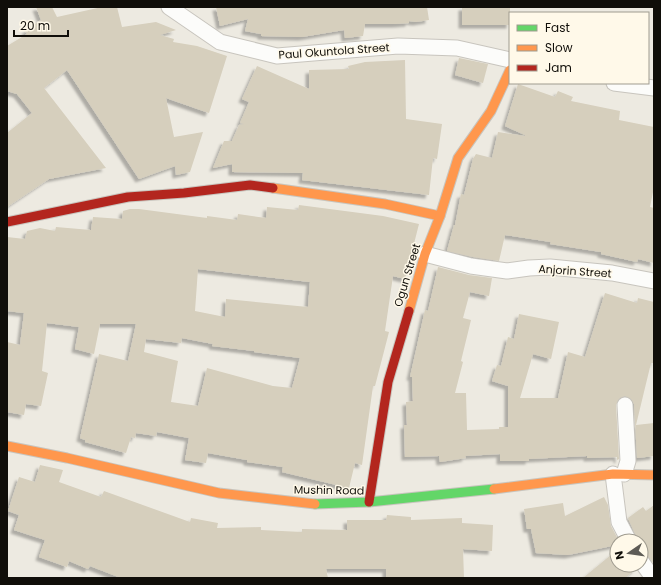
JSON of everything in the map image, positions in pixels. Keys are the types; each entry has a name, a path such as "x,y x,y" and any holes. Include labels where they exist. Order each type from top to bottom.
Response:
{"street":[{"name":"Paul Okuntola Street","path":"169,7 220,42 276,56 398,46 457,48 509,60"},
{"name":"Ogun Street","path":"369,502 382,432 388,382 425,254 440,216 458,158 491,111 509,72"},
{"path":"622,84 654,88"},
{"path":"7,222 128,197 184,193 250,184 385,204 440,216"},
{"name":"Anjorin Street","path":"425,254 471,266 507,272 529,268 550,267 612,273 654,281"},
{"path":"625,405 628,461 618,474 619,522 625,533"},
{"name":"Mushin Road","path":"7,446 67,458 219,493 309,504 369,502 514,487 618,474 654,474"}],"building":[{"path":"36,7 52,7 57,17 102,7 117,7 122,27 156,22 176,30 160,35 174,39 173,42 197,46 227,56 209,113 166,98 174,137 203,132 190,172 176,175 175,166 139,179 67,70 44,88 106,168 49,179 7,207 7,133 32,113 17,94 7,91 7,46 27,34 25,31 41,20"},
{"path":"216,7 427,7 429,20 416,22 409,21 409,23 396,24 365,24 363,36 345,38 344,30 302,37 261,36 261,34 245,31 248,19 220,26"},
{"path":"462,7 510,7 509,25 462,25"},
{"path":"459,58 488,64 483,83 455,75"},
{"path":"405,60 406,119 442,124 437,159 433,158 429,195 302,180 303,173 232,172 232,164 213,168 224,141 232,141 239,125 244,124 240,123 249,102 242,99 257,66 309,89 309,70 349,69 348,66 365,62"},
{"path":"518,84 555,97 558,91 573,97 571,101 620,111 619,120 654,127 654,187 650,207 654,208 654,263 638,259 637,262 601,254 601,252 505,235 499,261 447,251 455,225 461,194 464,195 473,159 476,154 492,158 498,132 525,136 505,126"},
{"path":"299,205 383,216 419,224 405,279 393,276 385,331 389,332 375,386 373,386 362,465 355,463 349,488 282,472 283,467 247,462 247,460 208,453 206,463 185,460 189,438 157,432 156,436 136,433 135,438 131,437 126,453 85,442 85,440 80,438 99,354 128,361 136,324 100,324 94,354 75,349 79,327 47,323 42,371 48,373 41,406 26,404 24,415 7,412 7,342 20,345 24,313 7,311 7,237 25,239 27,231 40,228 55,231 56,227 91,230 93,217 122,219 123,211 130,209 237,220 238,214 266,218 267,207 298,210","holes":["198,269 310,282 308,307 226,299 225,317 195,311","182,338 213,344 212,346 300,358 292,388 273,386 207,368 198,406 171,402 178,361 144,352 146,339 181,343"]},
{"path":"438,267 469,275 492,278 489,296 470,292 463,318 471,320 455,393 466,393 467,430 499,429 499,427 508,427 508,386 492,381 497,365 501,366 508,337 514,339 519,314 559,322 551,359 533,354 520,398 558,398 568,352 585,357 605,293 637,303 638,298 654,302 654,363 651,363 636,425 654,423 654,456 637,458 634,404 632,400 625,396 620,398 616,405 619,459 617,460 617,457 587,458 587,456 529,459 529,461 500,461 500,454 465,456 466,458 440,462 439,456 405,457 404,425 407,425 406,402 413,401 412,377 410,377 425,310 428,311"},
{"path":"40,465 63,470 59,482 101,497 104,491 190,522 191,518 218,523 217,528 261,527 261,530 302,532 302,529 347,530 347,520 386,520 387,515 411,517 411,520 462,518 462,523 493,525 492,551 463,549 464,578 386,578 386,569 326,569 328,578 121,578 90,566 88,569 69,561 67,567 39,557 45,540 14,530 19,515 8,511 19,477 35,482"},
{"path":"604,497 608,505 611,526 615,533 609,533 609,547 568,555 536,553 531,529 527,529 524,509 563,503 565,516"},
{"path":"654,505 654,564 649,557 649,533 635,533 628,518 643,507 646,511"},
{"path":"609,557 609,573 631,573 625,578 583,578"}],"traffic: fast":[{"path":"315,504 369,502 494,489"}],"traffic: slow":[{"path":"409,311 425,254 440,216 458,158 491,111 509,72"},
{"path":"273,188 385,204 440,216"},
{"path":"7,446 67,458 219,493 315,504"},
{"path":"494,489 613,474 654,475"}],"traffic: jam":[{"path":"7,222 128,197 184,193 250,185 273,188"},
{"path":"369,502 388,382 409,311"}]}
